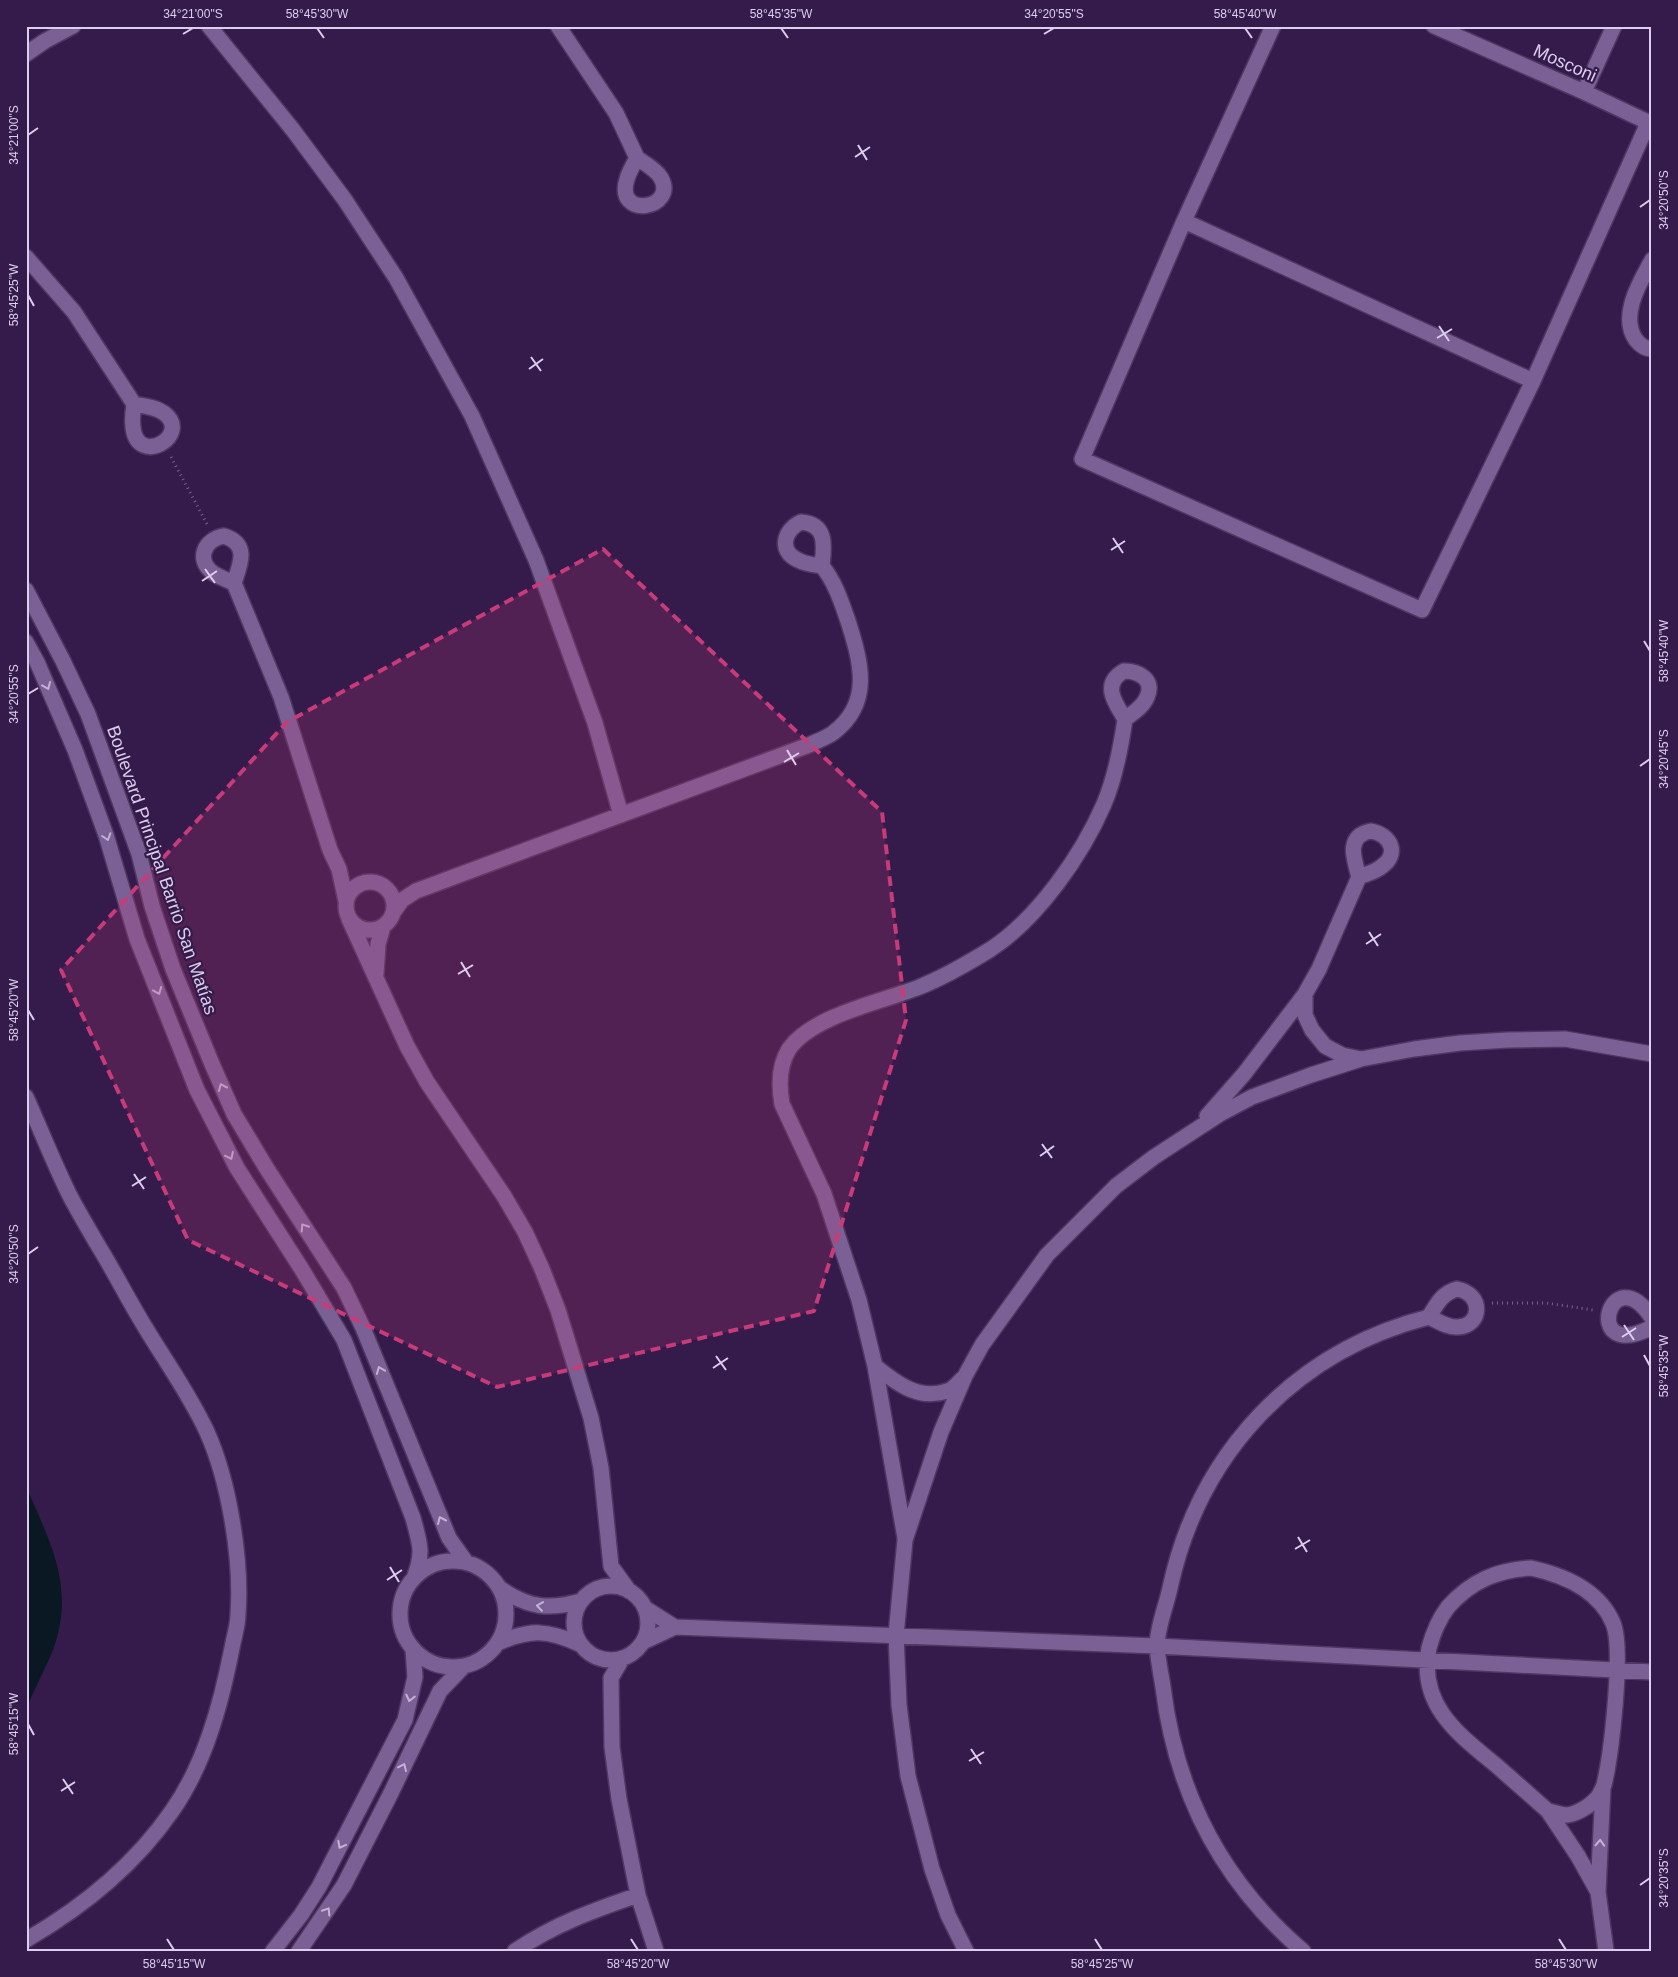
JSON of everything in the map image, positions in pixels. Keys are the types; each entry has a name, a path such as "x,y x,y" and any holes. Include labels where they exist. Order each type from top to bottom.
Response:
{"street":[{"path":"26,54 73,26"},
{"path":"209,26 293,130 345,200 396,278 472,416 536,560 595,723 621,815"},
{"path":"558,26 616,113 637,158"},
{"path":"1273,26 1184,221 1082,459 1422,610 1533,381 1650,124"},
{"name":"Mosconi","path":"1434,26 1584,92 1650,124"},
{"path":"1584,92 1614,26"},
{"path":"1184,221 1533,381"},
{"path":"26,257 74,312 134,404 133,428 135,436 140,443 148,447 155,447 164,443 170,436 172,429 166,414 158,409 134,404"},
{"path":"1652,260 1636,292 1629,321 1631,334 1639,345 1649,350 1652,349"},
{"path":"234,584 241,560 241,551 238,544 231,538 224,536 215,538 208,543 204,550 203,558 206,566 212,572 234,584 281,697 330,850 339,869 346,900 345,907 349,919 407,1046 427,1082 487,1169 526,1232 558,1310 592,1418 601,1468 611,1566 629,1591 638,1598 645,1608 648,1620 643,1642 637,1649 622,1659 611,1678"},
{"path":"349,919 360,929 376,930 388,922 402,900 416,891 809,745 832,734 849,719 858,701 862,682 857,649 840,596 822,566"},
{"name":"Boulevard Principal Barrio San Matías","path":"26,590 64,661 88,714 139,854 152,906 173,968 234,1114 344,1288 363,1328 449,1538 466,1562"},
{"path":"26,642 37,662 75,750 106,835 137,939 197,1090 237,1168 344,1340 413,1518 420,1545 421,1561 414,1578 405,1591 400,1606 400,1622 404,1637 413,1650 427,1661 445,1667 463,1667 477,1662 490,1654 500,1642 506,1625 506,1606 501,1589 492,1577 480,1568 466,1562 452,1561 438,1563 425,1569 414,1578"},
{"path":"905,1540 893,1460 875,1366 859,1300 824,1194 782,1104 780,1090 783,1064 789,1049 804,1034 820,1024 841,1014 920,987 960,966 992,948 1042,903 1087,838 1104,803 1122,738 1125,719"},
{"path":"339,869 386,888 393,898 394,911"},
{"path":"1189,1134 1244,1074 1305,994 1319,969 1359,877"},
{"path":"346,900 353,888 360,884 374,882"},
{"path":"390,892 416,891"},
{"path":"376,978 378,944 383,927"},
{"path":"1305,994 1305,1014 1312,1030 1325,1046 1342,1055 1361,1059"},
{"path":"966,1951 948,1915 932,1869 908,1776 899,1705 896,1635 905,1540 942,1432 965,1376 982,1345 1047,1255 1116,1186 1154,1157 1220,1114 1252,1097 1361,1059 1414,1048 1460,1043 1565,1039 1652,1054"},
{"path":"26,1098 70,1196 146,1328 186,1391 208,1433 221,1469 237,1555 238,1615 227,1674 212,1728 194,1772 172,1811 139,1852 100,1890 57,1922 26,1940"},
{"path":"1303,1951 1278,1930 1255,1905 1207,1836 1180,1768 1168,1724 1157,1646 1160,1629 1176,1557 1192,1515 1212,1478 1236,1442 1285,1390 1321,1363 1363,1340 1408,1322 1429,1317 1451,1327 1460,1328 1468,1325 1474,1320 1477,1312 1476,1303 1472,1295 1466,1291 1449,1291 1442,1297 1429,1317"},
{"path":"1652,1318 1642,1305 1635,1300 1627,1298 1619,1299 1612,1304 1608,1312 1608,1321 1611,1328 1618,1334 1625,1336 1634,1335 1652,1327"},
{"path":"875,1366 897,1384 916,1392 933,1393 948,1391 965,1376"},
{"path":"501,1589 523,1602 548,1607 565,1606 581,1601 595,1590 611,1566"},
{"path":"1598,1892 1578,1856 1548,1811 1460,1736 1444,1718 1427,1676 1427,1660 1432,1632 1444,1613 1459,1596 1492,1574 1512,1569 1531,1568 1554,1574 1573,1582 1593,1597 1605,1609 1614,1624 1618,1645 1617,1670 1612,1729 1603,1788 1598,1892 1606,1951"},
{"path":"595,1590 606,1586 618,1587 629,1591"},
{"path":"579,1644 574,1633 574,1622 576,1611 581,1601"},
{"path":"645,1608 676,1627"},
{"path":"643,1642 676,1627 1157,1646 1652,1672"},
{"path":"500,1642 519,1634 540,1632 560,1635 579,1644 593,1656 602,1660 622,1659"},
{"path":"273,1951 320,1887 405,1720 414,1678 413,1650"},
{"path":"602,1660 611,1678 612,1747 618,1799 638,1895 656,1951"},
{"path":"299,1951 344,1885 440,1691 463,1667"},
{"path":"1548,1811 1567,1815 1581,1810 1595,1801 1603,1788"},
{"path":"515,1951 540,1934 567,1920 638,1895"}],"path":[{"path":"164,443 215,538"},
{"path":"1476,1303 1546,1303 1608,1312"}],"highlighted area":[{"path":"603,549 882,812 906,1020 814,1311 497,1387 188,1240 61,970 287,722"}],"water":[{"path":"26,1486 44,1527 57,1565 62,1605 53,1650 26,1709"}]}
